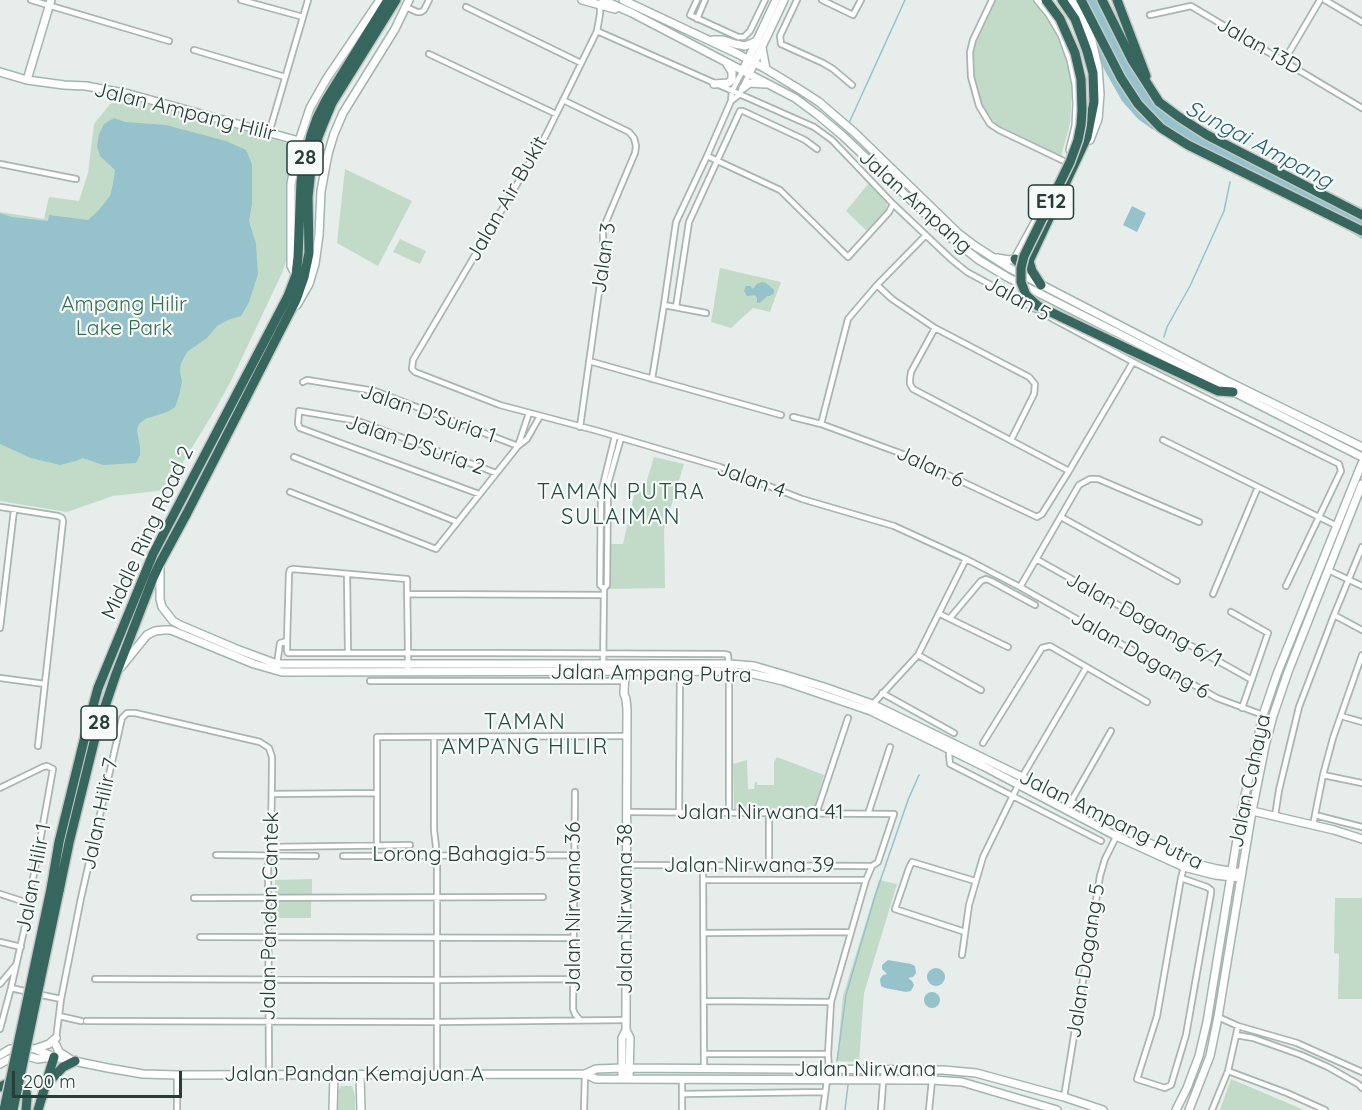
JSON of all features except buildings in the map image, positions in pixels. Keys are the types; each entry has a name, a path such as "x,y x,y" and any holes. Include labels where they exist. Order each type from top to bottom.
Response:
{"highway":[{"name":"Middle Ring Road 2","path":"4,1110 55,890 106,700 160,563 296,300 309,253 300,196 310,135 326,100 388,0"},
{"name":"Middle Ring Road 2","path":"13,1110 55,890 59,842 99,688 153,554 288,296 296,275 311,169 318,137 332,103 396,0"},
{"name":"E12","path":"1046,0 1060,19 1075,53 1081,79 1081,125 1070,162 1024,256 1021,282 1026,295 1038,306 1218,391 1230,387"},
{"name":"E12","path":"1029,261 1069,166 1087,137 1094,102 1093,73 1088,51 1075,19 1062,0"},
{"path":"1081,0 1121,78 1138,104 1161,128 1188,145 1362,231"},
{"path":"1102,0 1132,60 1159,102 1207,135 1362,214"},
{"path":"1117,0 1150,87"},
{"path":"1015,259 1019,263 1029,261 1041,285"},
{"path":"38,1110 54,1057"},
{"path":"45,1086 63,1067 75,1061"},
{"path":"0,1088 12,1083 23,1087 27,1098 26,1110"}],"street":[{"path":"31,0 51,3 169,41"},
{"path":"241,0 303,17"},
{"path":"269,133 308,0"},
{"path":"296,275 291,266 291,184 299,141 310,108 327,78 380,0"},
{"path":"285,322 309,284 315,264 321,191 328,154 343,113 395,29 407,3 417,12 421,12 429,0"},
{"name":"Jalan Ampang","path":"582,0 602,3 632,13 795,98 818,115 951,238 979,260 1007,277 1230,387 1362,447"},
{"name":"Jalan Ampang","path":"623,0 751,61 819,102 855,133 958,233 1011,269 1362,457"},
{"path":"632,0 642,9"},
{"path":"697,0 690,15 738,37 744,37 750,31 765,0"},
{"path":"697,19 705,0"},
{"path":"741,91 757,41 776,0"},
{"path":"751,61 762,48 784,0"},
{"path":"797,0 780,36 781,44 833,69 852,85"},
{"path":"822,0 853,15 861,0"},
{"path":"992,0 973,40 970,52 971,77 979,106 990,124 999,130 1069,166"},
{"path":"1038,0 1062,35 1076,84 1076,126 1069,166"},
{"path":"991,256 1015,259 1069,166 1088,144 1098,119 1100,94 1098,67 1092,40 1083,18 1071,0"},
{"path":"1284,61 1320,0"},
{"path":"1325,0 1362,22"},
{"path":"27,80 51,3"},
{"name":"Jalan Air Bukit","path":"411,364 538,149 597,31 602,3"},
{"name":"Jalan 13D","path":"1150,15 1191,6 1361,107"},
{"path":"466,7 581,63"},
{"path":"712,26 707,40 723,40 745,46 757,41"},
{"name":"Jalan 5","path":"597,31 714,84 732,91 741,91 819,131 832,140 893,204 967,272 1133,362 1339,464 1341,471 1319,517"},
{"path":"762,48 766,69"},
{"path":"194,50 285,77"},
{"path":"429,54 556,114"},
{"path":"714,84 728,83 732,80 732,72 725,61"},
{"name":"Jalan Ampang Hilir","path":"0,72 27,80 86,86 129,94 299,141"},
{"path":"731,102 732,91 746,72"},
{"path":"652,379 676,222 731,102 750,83 770,85"},
{"name":"Jalan 3","path":"562,100 629,132 636,146 603,229 603,263 580,427"},
{"path":"676,307 689,222 740,111 805,140 817,149"},
{"path":"707,156 780,190 848,257 889,212 893,204"},
{"path":"0,164 76,179"},
{"path":"821,424 848,319 877,285 926,235"},
{"path":"877,285 892,299 935,328 1029,377 1035,384 1034,394 1011,440"},
{"path":"664,305 706,313"},
{"path":"935,328 911,372 909,379 913,389 1069,471 1133,362"},
{"path":"589,361 781,415"},
{"name":"Jalan 4","path":"411,364 415,372 500,405 720,467 802,499 894,526 1020,587"},
{"name":"Jalan D'Suria 1","path":"303,382 308,380 375,391 518,446"},
{"name":"Jalan D'Suria 2","path":"479,494 300,428 299,411 358,421 496,473"},
{"path":"518,446 529,413"},
{"path":"290,492 436,549 518,446 527,439 540,416"},
{"name":"Jalan 6","path":"793,417 821,424 908,456 1037,517 1042,514 1069,471"},
{"path":"603,668 604,592 600,585 601,493 618,437"},
{"path":"1163,440 1336,526"},
{"path":"1350,451 1356,464 1357,474"},
{"path":"294,457 457,522"},
{"name":"Jalan Cahaya","path":"1176,1110 1199,1056 1207,1022 1242,808 1263,715 1277,674 1362,463"},
{"path":"1020,587 1079,485 1090,479 1098,479 1199,522"},
{"name":"Jalan Cahaya","path":"1189,1110 1210,1056 1252,811 1273,716 1362,484"},
{"path":"1213,594 1258,487"},
{"path":"0,507 62,518 38,746"},
{"path":"0,628 14,510"},
{"path":"1061,517 1177,581"},
{"path":"1286,586 1319,517"},
{"path":"1275,816 1299,707 1362,547"},
{"path":"871,708 918,655 966,559"},
{"name":"Jalan Dagang 6/1","path":"1036,559 1252,680"},
{"name":"Jalan Ampang Putra","path":"160,563 160,599 162,607 173,621 277,664 680,671 729,668"},
{"path":"408,668 408,653 407,579 290,570 288,653 408,653 603,654 724,654 728,656 729,813"},
{"path":"1328,570 1362,586"},
{"path":"347,574 348,653"},
{"path":"950,618 981,581 986,579 1035,605"},
{"name":"Jalan Dagang 6","path":"1020,587 1217,698 1263,715"},
{"path":"407,594 604,592"},
{"path":"1231,612 1269,633 1242,708"},
{"path":"940,614 1008,647"},
{"path":"1334,615 1362,630"},
{"name":"Jalan Ampang Putra","path":"116,674 147,635 164,630 171,630 254,664 282,672 408,668"},
{"path":"277,664 280,644 287,641"},
{"path":"983,743 1042,648 1050,645 1147,702"},
{"path":"918,655 981,690"},
{"path":"1313,825 1323,775 1362,655"},
{"name":"Jalan Ampang Putra","path":"626,669 729,668 783,681 871,708 1020,781 1184,867 1242,875"},
{"path":"962,955 975,881 983,857 1020,781 1086,668"},
{"path":"626,669 624,681 626,699"},
{"path":"626,669 629,693 626,699"},
{"path":"679,813 680,671"},
{"path":"1355,675 1362,678"},
{"path":"0,678 45,684"},
{"path":"370,681 624,681"},
{"path":"882,693 954,733"},
{"name":"Jalan Nirwana 38","path":"626,699 626,1030 630,1038 626,1059 626,1079"},
{"name":"Jalan Hilir 7","path":"54,1057 61,999 93,842 122,718 127,713 135,713 260,742 269,748 272,757"},
{"path":"1341,716 1362,722"},
{"path":"818,813 848,718"},
{"path":"1069,806 1111,731"},
{"path":"434,736 434,830 437,855 437,1075"},
{"path":"377,846 377,737 626,736"},
{"path":"868,814 890,747"},
{"path":"952,747 949,754 950,764 1101,841"},
{"name":"Jalan Pandan Cantek","path":"269,1075 268,855 271,847 272,757"},
{"name":"Jalan Hilir 1","path":"0,788 43,767 52,767 54,772 27,905 28,913 21,947 0,1029"},
{"path":"1323,775 1362,783"},
{"path":"272,794 377,792"},
{"name":"Jalan Nirwana 36","path":"575,792 573,1009 580,1020"},
{"path":"1242,808 1362,839"},
{"name":"Jalan Nirwana 41","path":"627,812 894,814 878,862 872,866"},
{"path":"769,866 770,813"},
{"path":"1315,815 1362,827"},
{"name":"Jalan Ampang Putra","path":"1118,832 1216,872"},
{"name":"Jalan Dagang 5","path":"1064,1097 1100,876 1105,859 1118,832"},
{"path":"271,847 410,845"},
{"path":"1229,891 1223,879 1216,872 1225,867 1235,854"},
{"path":"216,855 316,856"},
{"name":"Lorong Bahagia 5","path":"343,856 574,855"},
{"path":"965,932 895,909 912,862 975,881"},
{"name":"Jalan Nirwana 39","path":"626,865 872,866"},
{"path":"703,866 704,1069"},
{"path":"829,1070 831,1002 872,866"},
{"path":"1180,878 1207,887 1211,893 1186,1035 1171,1085 1166,1088 1137,1079 1157,1016 1180,878 1184,867"},
{"path":"703,880 866,880"},
{"path":"0,894 22,901 27,905"},
{"path":"194,898 543,897"},
{"path":"704,933 851,932"},
{"path":"200,937 574,938"},
{"path":"0,942 21,947"},
{"path":"0,984 17,964"},
{"path":"95,979 573,979"},
{"path":"11,988 61,999"},
{"path":"704,1001 831,1002"},
{"path":"59,1016 84,1021 626,1020"},
{"path":"1218,1017 1238,1026 1297,1043 1362,1074 1360,1086 1328,1067 1301,1055 1253,1038 1236,1035"},
{"path":"1212,1110 1228,1071 1238,1026"},
{"path":"35,1049 56,1041 59,1052 75,1061"},
{"name":"Jalan Pandan Kemajuan A","path":"0,1055 15,1048 35,1049 54,1057 143,1074 177,1075 585,1074 596,1069 626,1068"},
{"path":"704,1054 828,1054"},
{"name":"Jalan Pandan Kemajuan A","path":"0,1064 16,1057 27,1056 38,1059 54,1057"},
{"path":"611,1069 626,1059 638,1068"},
{"name":"Jalan Nirwana","path":"626,1068 943,1070 976,1073 1103,1110"},
{"path":"881,1110 884,1070"},
{"path":"1228,1071 1325,1110"},
{"path":"973,1084 976,1073"},
{"path":"584,1110 585,1074"},
{"name":"Jalan Pandan Kemajuan A","path":"585,1074 596,1079 626,1079"},
{"path":"177,1075 177,1110"},
{"path":"333,1110 334,1075"},
{"path":"360,1075 361,1110"},
{"name":"Jalan Nirwana","path":"626,1079 962,1082 1057,1110"},
{"path":"682,1079 682,1110"},
{"path":"824,1110 827,1080"},
{"path":"929,1110 932,1080"},
{"path":"682,1094 825,1092"},
{"path":"1072,1100 1077,1106 1086,1110"}],"green space":[{"path":"996,0 1037,0 1057,30 1068,63 1072,89 1070,124 1061,156 998,125 982,107 973,79 974,47"},
{"name":"Ampang Hilir Lake Park","path":"124,98 291,145 286,261 231,381 166,490 113,496 67,512 0,501 0,212 44,219 49,197 79,201 88,173 94,124 110,104"},
{"path":"345,169 412,201 378,266 337,243"},
{"path":"869,183 887,202 886,213 868,232 846,211"},
{"path":"400,239 426,251 420,264 393,252"},
{"path":"720,268 781,282 770,312 753,308 731,328 711,322"},
{"path":"654,457 684,464 664,529 665,588 609,589 609,544 623,544 635,491 643,493"},
{"path":"777,757 824,775 815,806 805,810 734,809 733,764 747,760 748,789 754,789 755,782 757,785 774,785 774,762"},
{"path":"312,879 312,895 275,895 275,880"},
{"path":"879,880 897,884 864,993 859,1062 837,1061 843,996"},
{"path":"1335,898 1362,898 1362,999 1338,999 1339,954 1334,953"},
{"path":"274,900 311,900 311,918 274,918"},
{"path":"1231,1079 1304,1110 1220,1110"},
{"path":"341,1086 352,1086 355,1110 337,1110 337,1092"}],"water":[{"path":"1076,0 1104,0 1160,102 1201,128 1362,208 1362,239 1249,170 1152,129 1138,119 1122,101 1104,69 1088,21"},
{"name":"Ampang Hilir Lake Park","path":"114,118 125,122 166,125 226,141 246,150 252,164 252,204 249,221 256,244 258,274 249,302 241,316 217,326 207,338 187,352 181,363 182,382 175,407 145,419 139,424 137,430 140,455 136,463 103,465 83,458 60,465 31,458 0,444 0,213 12,217 48,221 49,215 88,220 110,196 115,170 100,156 97,146 104,124"},
{"path":"1132,206 1146,213 1137,232 1123,225"},
{"path":"762,282 774,290 774,293 757,303 755,295 747,296 744,291 746,286 753,289"},
{"path":"888,960 915,966 916,973 913,977 908,978 914,985 911,991 906,992 881,986 880,979 887,974 882,969 882,965"},
{"path":"936,968 942,971 945,977 942,983 936,986 930,983 927,977 930,971"},
{"path":"929,992 935,992 940,1000 938,1006 929,1008 924,1003 924,997"}],"waterway":[{"path":"849,123 905,0"},
{"path":"1164,337 1224,211 1230,182"},
{"path":"837,1061 846,995 875,896 919,775"},
{"path":"845,1110 848,1085"}],"district":[{"name":"TAMAN PUTRA SULAIMAN","path":"621,504"},
{"name":"TAMAN AMPANG HILIR","path":"525,734"}],"water label":[{"name":"Sungai Ampang","path":"1259,145"}]}
